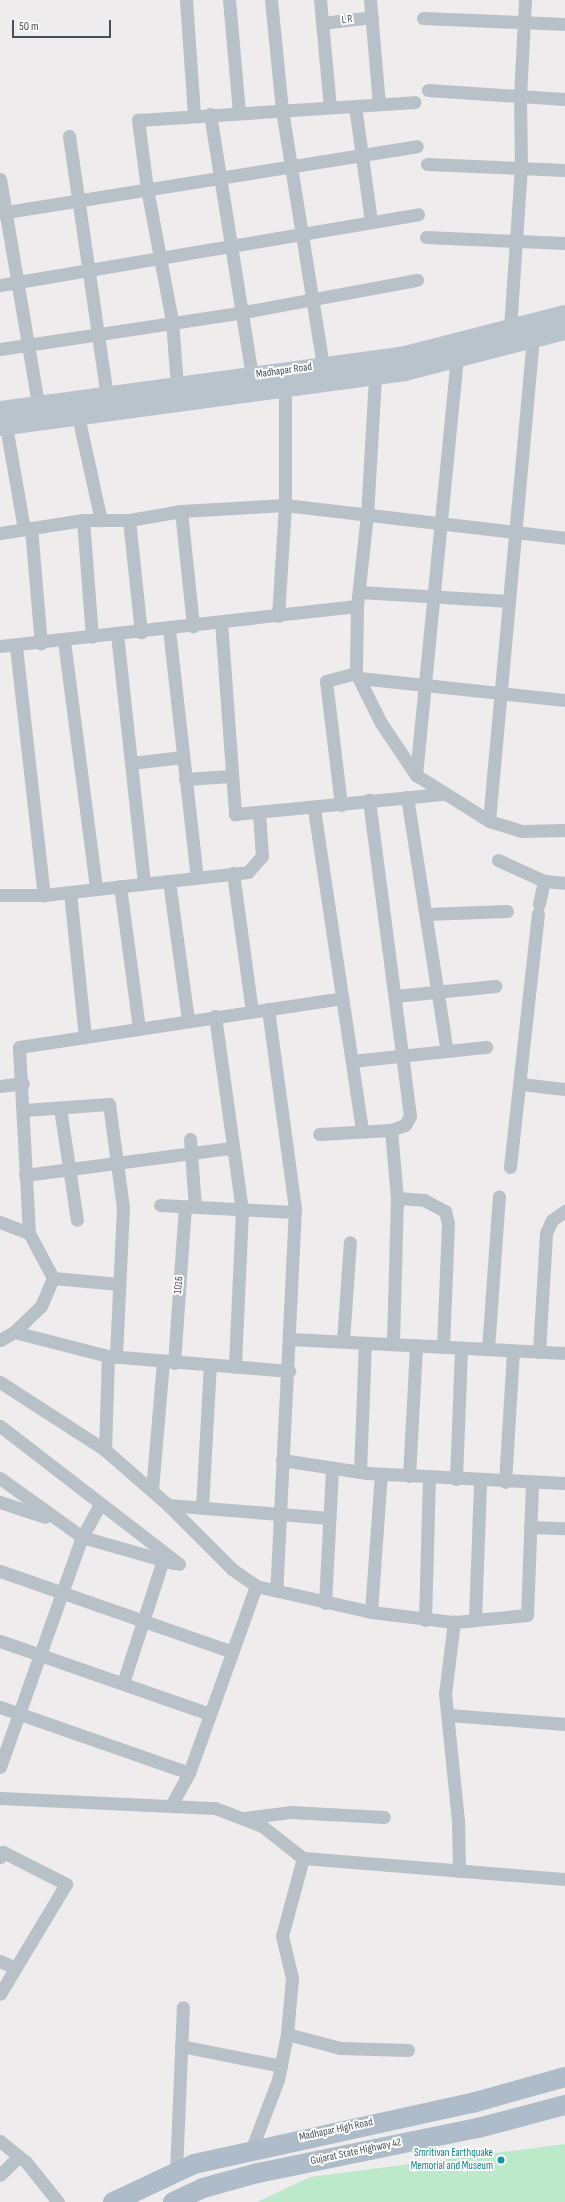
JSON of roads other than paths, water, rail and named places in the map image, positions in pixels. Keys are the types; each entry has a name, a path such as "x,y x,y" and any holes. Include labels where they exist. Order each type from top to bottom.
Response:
{"main road":[{"name":"Madhapar Road","path":"2,421 38,404 323,365 401,356 565,314"},
{"name":"Madhapar Road","path":"2,421 78,416 375,377 457,359 565,331"},
{"name":"Madhapar High Road","path":"113,2202 176,2172 252,2148 472,2103 565,2078"},
{"name":"Gujarat State Highway 42","path":"173,2202 203,2188 258,2173 478,2128 565,2105"}],"street":[{"path":"186,0 194,115"},
{"path":"229,0 239,112"},
{"path":"271,0 282,110 323,365"},
{"path":"320,0 330,107"},
{"path":"370,0 380,104"},
{"path":"510,328 521,168 520,96 525,0"},
{"name":"L R","path":"322,23 372,18"},
{"path":"424,18 565,24"},
{"path":"428,90 565,99"},
{"path":"177,385 172,321 147,190 138,120 239,112 414,102"},
{"path":"355,106 360,156 371,222"},
{"path":"210,114 244,312 252,375"},
{"path":"69,136 107,394"},
{"path":"3,212 417,146"},
{"path":"427,164 565,170"},
{"path":"0,179 3,212 18,282 38,404"},
{"path":"0,285 418,214"},
{"path":"426,237 565,243"},
{"path":"0,349 172,321 244,312 417,280"},
{"path":"489,821 533,340"},
{"path":"416,775 457,359"},
{"path":"375,377 367,514 357,606 358,676 381,723 416,775 442,794 489,821 522,831 565,828"},
{"path":"278,616 285,505 285,388"},
{"path":"78,416 101,521"},
{"path":"2,421 28,528 41,644"},
{"path":"0,533 83,520 128,520 181,511 285,505 565,538"},
{"path":"181,511 193,626"},
{"path":"83,520 92,638"},
{"path":"128,520 141,632"},
{"path":"359,592 509,601"},
{"path":"0,646 16,647 357,606"},
{"path":"221,622 231,776 235,814 314,809 369,800 442,794"},
{"path":"169,628 197,877"},
{"path":"117,634 144,883"},
{"path":"64,641 96,889"},
{"path":"16,647 44,895"},
{"path":"341,805 326,681 358,676 425,686 565,700"},
{"path":"132,763 183,757"},
{"path":"185,779 231,776"},
{"path":"407,797 447,1051"},
{"path":"319,1134 362,1130 391,1130 405,1125 410,1116 369,800"},
{"path":"314,809 362,1130"},
{"path":"0,895 44,895 169,881 254,869 262,856 259,813"},
{"path":"498,860 544,881 565,883"},
{"path":"233,873 252,1011"},
{"path":"169,881 188,1020"},
{"path":"510,1167 521,1084 538,909 544,881"},
{"path":"120,886 139,1028"},
{"path":"70,892 85,1037"},
{"path":"426,914 506,911"},
{"path":"395,996 438,990 496,986"},
{"path":"0,1340 14,1332 42,1306 53,1278 29,1233 25,1175 23,1083 19,1047 188,1020 342,998"},
{"path":"268,1008 295,1212 289,1371 282,1460 276,1591"},
{"path":"216,1016 232,1148 242,1210 234,1367"},
{"path":"352,1060 486,1047"},
{"path":"0,1086 23,1083"},
{"path":"521,1084 565,1089"},
{"path":"24,1110 109,1104 123,1207 119,1284 105,1450"},
{"path":"60,1108 77,1220"},
{"path":"391,1130 397,1198 394,1344"},
{"name":"1016","path":"152,1490 190,1207 190,1139"},
{"path":"25,1175 69,1172 232,1148"},
{"path":"488,1349 499,1196"},
{"path":"397,1198 424,1200 445,1212 448,1224 443,1347"},
{"path":"160,1205 295,1212"},
{"path":"539,1352 546,1233 552,1220 565,1211"},
{"path":"0,1222 29,1233"},
{"path":"343,1341 350,1242"},
{"path":"53,1278 119,1284"},
{"path":"14,1332 112,1357 168,1363 289,1371"},
{"path":"290,1338 565,1353"},
{"path":"360,1472 365,1343"},
{"path":"409,1476 416,1345"},
{"path":"456,1479 462,1348"},
{"path":"505,1482 513,1351"},
{"path":"202,1507 210,1365"},
{"path":"0,1382 105,1450 152,1490 232,1569 256,1586 325,1603 371,1612 425,1620 454,1622 527,1615 532,1482"},
{"path":"0,1426 99,1506 179,1564 82,1537 56,1521 0,1478"},
{"path":"282,1460 382,1474 480,1481 565,1483"},
{"path":"325,1603 332,1468"},
{"path":"371,1612 382,1474"},
{"path":"425,1620 429,1477"},
{"path":"475,1620 480,1481"},
{"path":"0,1502 56,1521"},
{"path":"168,1505 329,1518"},
{"path":"0,1767 65,1592 82,1537 99,1506"},
{"path":"530,1527 565,1528"},
{"path":"123,1683 145,1621 163,1560"},
{"path":"0,1571 65,1592 232,1652"},
{"path":"172,1804 189,1773 256,1586"},
{"path":"454,1622 445,1694 458,1821 458,1871"},
{"path":"0,1641 210,1714"},
{"path":"0,1707 189,1773"},
{"path":"448,1715 565,1724"},
{"path":"0,1798 172,1804 215,1808 262,1826 303,1858 565,1879"},
{"path":"244,1818 290,1812 384,1817"},
{"path":"0,1858 3,1852 66,1884 0,1994"},
{"path":"252,2148 270,2105 281,2066 287,2034 292,1978 282,1936 303,1858"},
{"path":"0,1961 16,1968"},
{"path":"176,2172 183,2007"},
{"path":"287,2034 340,2048 408,2050"},
{"path":"181,2046 281,2066"},
{"path":"0,2141 18,2157 58,2202"},
{"path":"0,2175 18,2157"}],"place":[{"name":"Smritivan Earthquake Memorial and Museum","path":"501,2160"}]}
